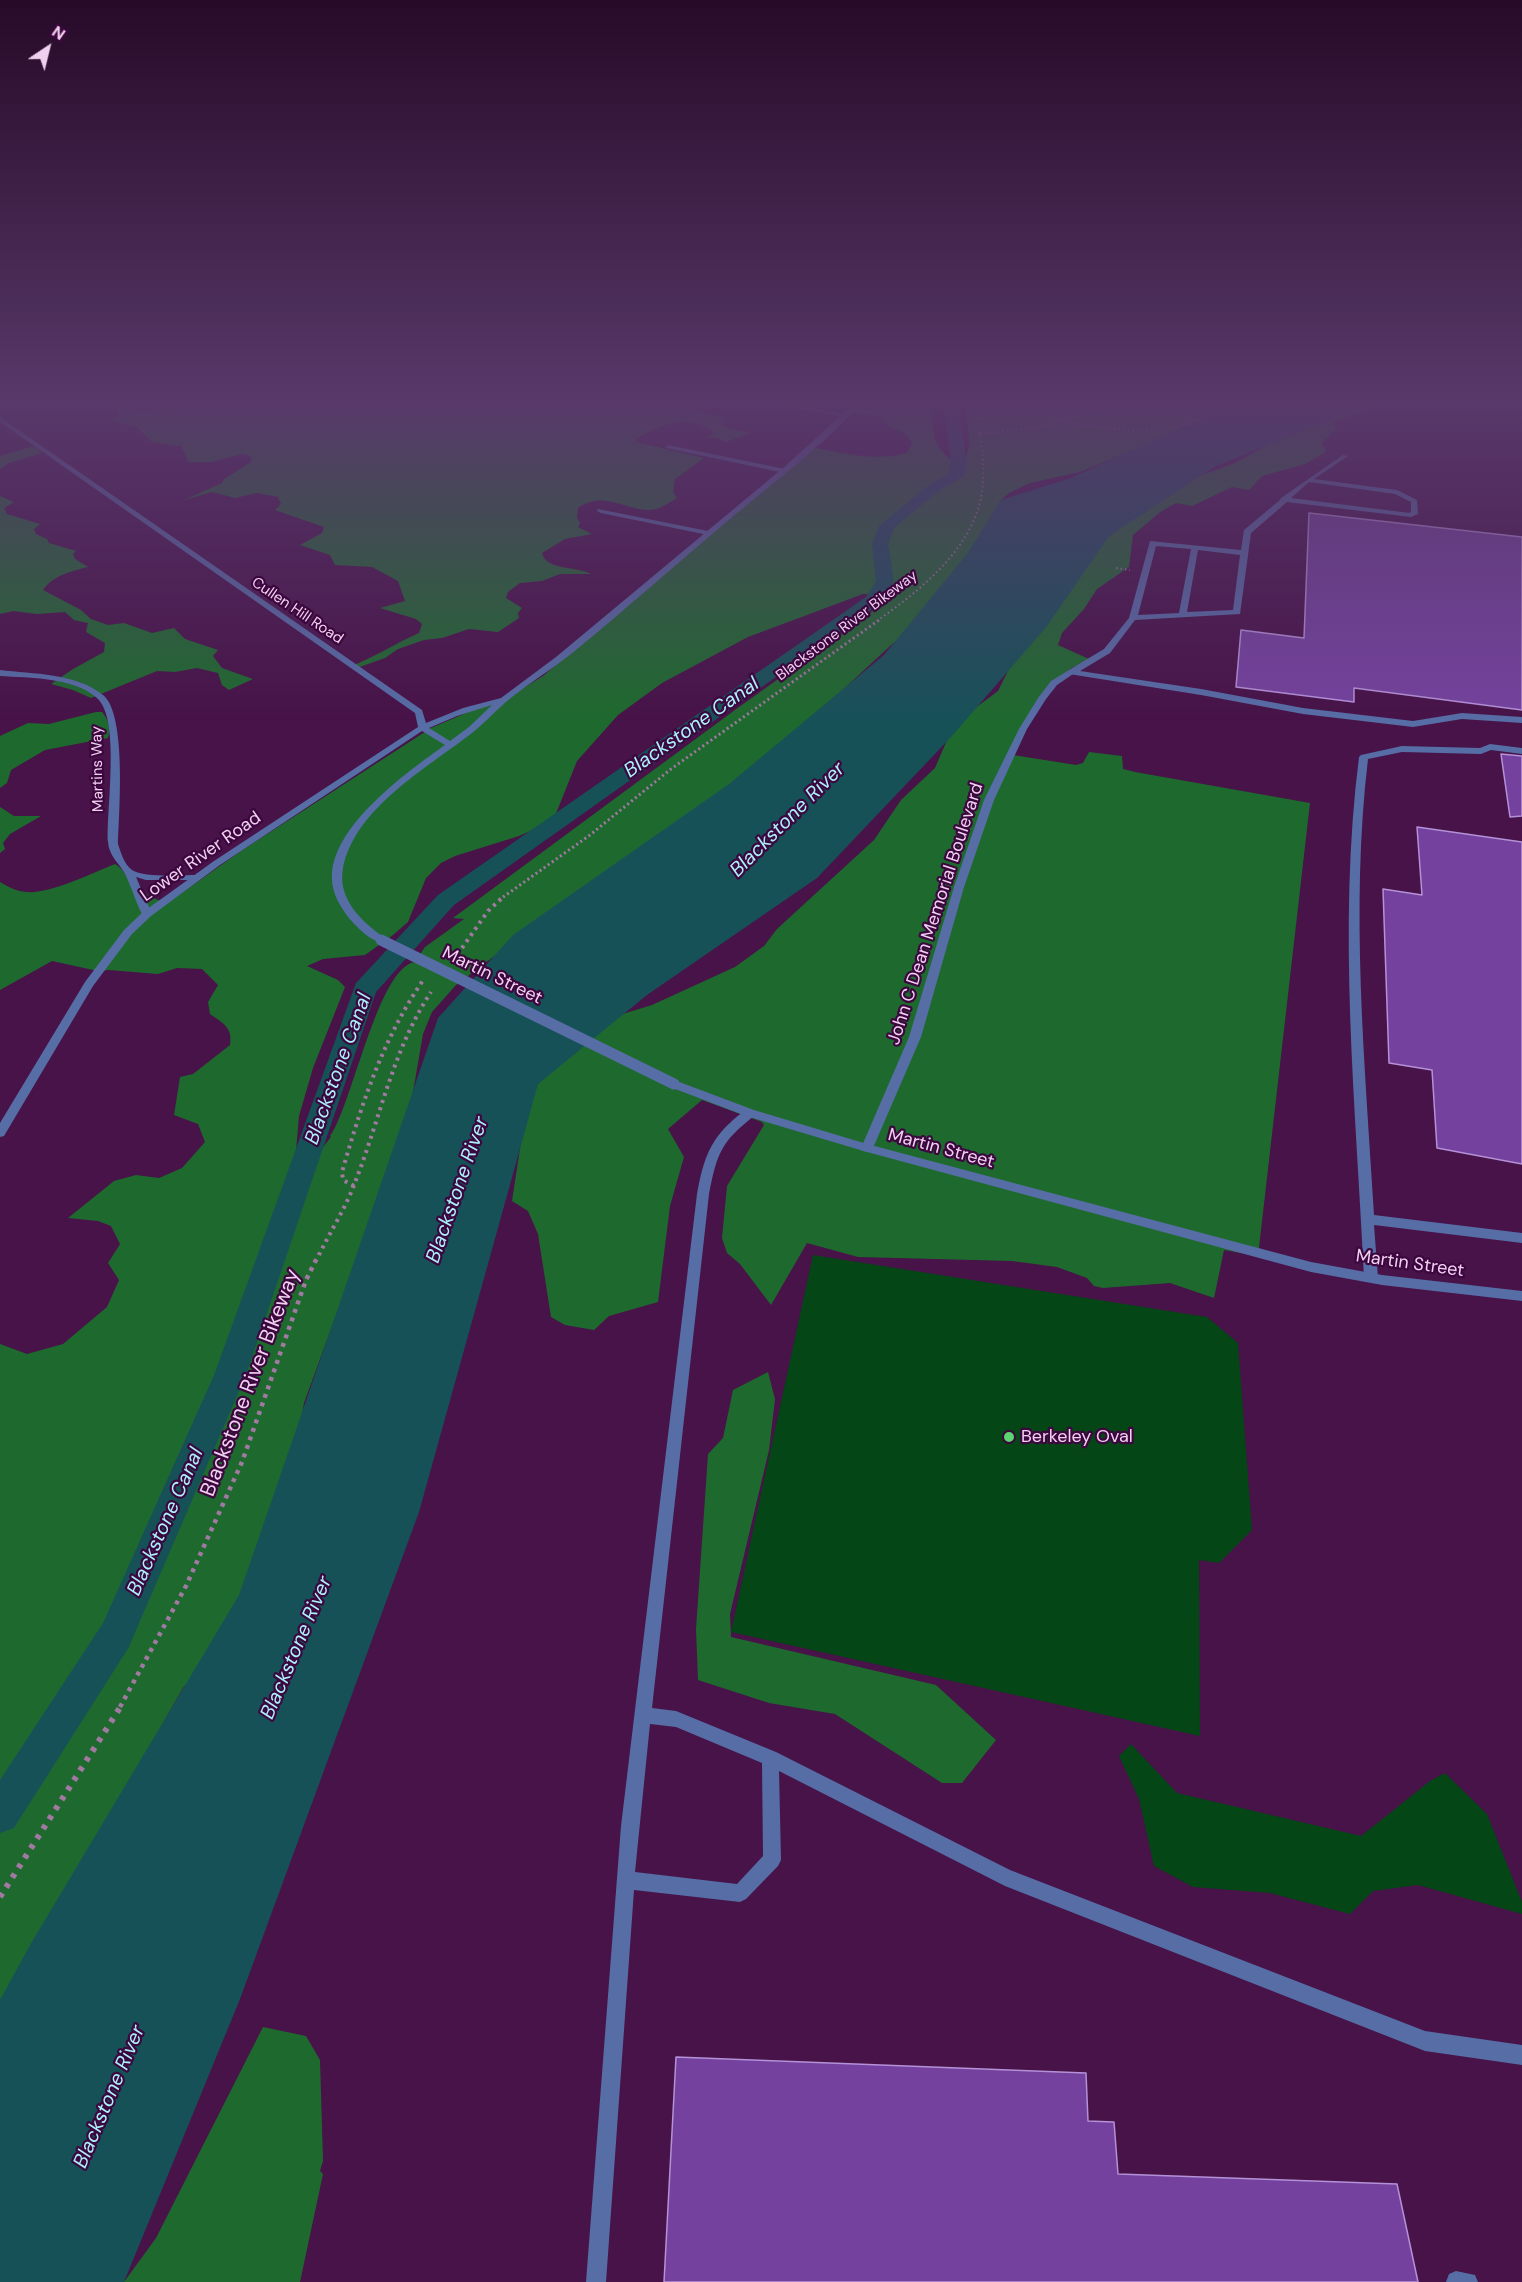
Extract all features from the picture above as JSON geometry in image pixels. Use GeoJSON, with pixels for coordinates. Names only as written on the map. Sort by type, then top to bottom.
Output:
{"type":"FeatureCollection","features":[{"type":"Feature","properties":{"kind":"street","name":"Cullen Hill Road"},"geometry":{"type":"LineString","coordinates":[[128,508],[419,712],[422,727]]}},
{"type":"Feature","properties":{"kind":"street","name":"Lower River Road"},"geometry":{"type":"LineString","coordinates":[[381,940],[362,927],[349,913],[339,890],[338,867],[353,834],[388,794],[450,744],[470,731],[503,700],[568,652],[738,508]]}},
{"type":"Feature","properties":{"kind":"street"},"geometry":{"type":"LineString","coordinates":[[1244,553],[1153,543],[1133,618],[1237,612],[1247,532],[1273,508]]}},
{"type":"Feature","properties":{"kind":"street"},"geometry":{"type":"LineString","coordinates":[[1359,508],[1411,515],[1415,512],[1415,508]]}},
{"type":"Feature","properties":{"kind":"street"},"geometry":{"type":"LineString","coordinates":[[602,512],[708,533]]}},
{"type":"Feature","properties":{"kind":"street"},"geometry":{"type":"LineString","coordinates":[[1183,615],[1195,548]]}},
{"type":"Feature","properties":{"kind":"street","name":"John C Dean Memorial Boulevard"},"geometry":{"type":"LineString","coordinates":[[867,1148],[915,1037],[959,887],[989,800],[1023,729],[1054,683],[1107,651],[1133,618]]}},
{"type":"Feature","properties":{"kind":"street"},"geometry":{"type":"LineString","coordinates":[[1072,672],[1303,711],[1413,724],[1462,716],[1522,720]]}},
{"type":"Feature","properties":{"kind":"street","name":"Martins Way"},"geometry":{"type":"LineString","coordinates":[[0,673],[65,682],[100,697],[108,704],[113,728],[113,844],[147,914]]}},
{"type":"Feature","properties":{"kind":"street","name":"Lower River Road"},"geometry":{"type":"LineString","coordinates":[[0,1133],[88,984],[128,932],[147,914],[196,878],[422,727],[484,704],[503,700]]}},
{"type":"Feature","properties":{"kind":"street"},"geometry":{"type":"LineString","coordinates":[[422,727],[450,744]]}},
{"type":"Feature","properties":{"kind":"street"},"geometry":{"type":"LineString","coordinates":[[1371,1278],[1353,954],[1357,812],[1365,758],[1402,749],[1459,751],[1481,750],[1490,747],[1522,751]]}},
{"type":"Feature","properties":{"kind":"street"},"geometry":{"type":"LineString","coordinates":[[129,873],[196,878]]}},
{"type":"Feature","properties":{"kind":"street","name":"Martin Street"},"geometry":{"type":"LineString","coordinates":[[381,940],[674,1084],[750,1113],[867,1148],[1311,1267],[1371,1278],[1522,1296]]}},
{"type":"Feature","properties":{"kind":"street"},"geometry":{"type":"LineString","coordinates":[[596,2282],[625,1880],[703,1194],[710,1155],[726,1131],[750,1113]]}},
{"type":"Feature","properties":{"kind":"street"},"geometry":{"type":"LineString","coordinates":[[1368,1219],[1522,1238]]}},
{"type":"Feature","properties":{"kind":"street"},"geometry":{"type":"LineString","coordinates":[[642,1715],[676,1719],[770,1758],[1016,1881],[1425,2041],[1522,2055]]}},
{"type":"Feature","properties":{"kind":"street"},"geometry":{"type":"LineString","coordinates":[[625,1880],[740,1893],[772,1860],[770,1758]]}},
{"type":"Feature","properties":{"kind":"street"},"geometry":{"type":"LineString","coordinates":[[1456,2282],[1468,2282]]}},
{"type":"Feature","properties":{"kind":"path","name":"Blackstone River Bikeway"},"geometry":{"type":"LineString","coordinates":[[462,948],[488,911],[507,893],[590,835],[671,769],[902,603],[942,567],[964,536],[979,508]]}},
{"type":"Feature","properties":{"kind":"path"},"geometry":{"type":"LineString","coordinates":[[1116,568],[1135,571]]}},
{"type":"Feature","properties":{"kind":"path"},"geometry":{"type":"LineString","coordinates":[[354,1186],[343,1179],[342,1172],[376,1063],[408,1000],[434,968]]}},
{"type":"Feature","properties":{"kind":"path","name":"Blackstone River Bikeway"},"geometry":{"type":"LineString","coordinates":[[0,1897],[114,1718],[186,1586],[242,1462],[306,1280],[354,1186],[391,1074],[414,1018],[431,992]]}},
{"type":"Feature","properties":{"kind":"green space"},"geometry":{"type":"Polygon","coordinates":[[[0,508],[4,508],[7,514],[40,524],[34,529],[36,534],[47,539],[49,543],[76,551],[73,554],[75,559],[88,567],[57,578],[43,590],[81,610],[91,619],[108,625],[124,623],[152,633],[174,628],[185,639],[218,650],[213,656],[222,668],[253,679],[229,690],[222,685],[218,673],[197,668],[175,672],[157,671],[91,698],[51,684],[104,652],[105,643],[86,632],[88,623],[74,620],[65,612],[37,614],[13,611],[0,614],[0,508]]]}},
{"type":"Feature","properties":{"kind":"green space"},"geometry":{"type":"Polygon","coordinates":[[[578,508],[577,518],[580,523],[578,527],[592,534],[565,539],[542,553],[550,563],[591,574],[560,574],[542,581],[520,583],[508,592],[506,598],[522,608],[518,613],[519,618],[498,632],[469,629],[442,638],[424,640],[354,669],[351,666],[419,633],[422,624],[416,619],[380,608],[405,601],[398,581],[372,567],[335,565],[330,555],[300,545],[322,533],[324,527],[275,510],[578,508]]]}},
{"type":"Feature","properties":{"kind":"green space"},"geometry":{"type":"Polygon","coordinates":[[[739,508],[998,508],[994,525],[928,615],[890,646],[723,801],[505,948],[456,985],[432,1012],[423,1034],[409,1115],[304,1403],[285,1513],[235,1628],[183,1688],[102,1830],[0,2053],[0,1344],[27,1354],[63,1344],[107,1307],[119,1280],[108,1263],[120,1244],[111,1226],[98,1221],[68,1218],[114,1181],[136,1175],[159,1178],[182,1168],[205,1142],[198,1124],[174,1115],[180,1077],[193,1074],[230,1045],[231,1039],[226,1026],[210,1014],[208,1002],[218,985],[202,969],[177,968],[158,974],[98,971],[52,961],[0,990],[0,882],[19,891],[36,892],[71,882],[115,864],[131,882],[144,892],[159,900],[169,902],[241,851],[431,728],[520,690],[543,676],[739,508]],[[863,594],[748,637],[662,683],[618,715],[577,761],[553,821],[519,836],[455,856],[441,863],[426,878],[408,922],[393,935],[365,955],[323,959],[307,966],[338,980],[345,987],[313,1068],[299,1116],[296,1151],[301,1163],[316,1156],[331,1137],[389,987],[402,970],[415,962],[425,947],[464,919],[453,918],[739,707],[871,613],[879,599],[872,594],[863,594]]]}},
{"type":"Feature","properties":{"kind":"green space"},"geometry":{"type":"Polygon","coordinates":[[[1147,508],[1166,508],[1133,535],[1129,567],[1097,589],[1084,609],[1062,633],[1058,645],[1089,659],[1070,669],[1042,697],[1013,755],[1076,765],[1083,763],[1089,752],[1122,756],[1123,769],[1135,772],[1310,803],[1258,1256],[1224,1250],[1214,1298],[1170,1283],[1103,1288],[1094,1286],[1087,1278],[1057,1267],[1012,1261],[858,1257],[807,1243],[771,1305],[740,1264],[727,1253],[722,1238],[727,1186],[764,1125],[762,1122],[702,1100],[668,1129],[684,1157],[670,1206],[658,1302],[609,1316],[594,1330],[565,1325],[551,1317],[538,1234],[528,1211],[512,1201],[528,1096],[574,1041],[603,1020],[652,1005],[735,967],[764,946],[777,929],[874,840],[901,800],[935,768],[954,724],[998,691],[1018,651],[1069,565],[1147,508]]]}},
{"type":"Feature","properties":{"kind":"green space"},"geometry":{"type":"Polygon","coordinates":[[[102,712],[107,721],[108,738],[45,750],[11,770],[7,783],[0,788],[0,736],[28,723],[49,724],[102,712]]]}},
{"type":"Feature","properties":{"kind":"green space"},"geometry":{"type":"Polygon","coordinates":[[[0,807],[14,816],[41,816],[10,834],[3,843],[5,849],[0,853],[0,807]]]}},
{"type":"Feature","properties":{"kind":"green space","name":"Berkeley Oval"},"geometry":{"type":"Polygon","coordinates":[[[813,1255],[1207,1317],[1238,1343],[1252,1530],[1219,1563],[1199,1560],[1200,1736],[731,1632],[813,1255]]]}},
{"type":"Feature","properties":{"kind":"green space"},"geometry":{"type":"Polygon","coordinates":[[[768,1372],[775,1399],[769,1450],[730,1614],[731,1637],[936,1685],[996,1740],[962,1783],[942,1783],[835,1714],[769,1703],[698,1680],[696,1629],[708,1454],[723,1438],[733,1390],[768,1372]]]}},
{"type":"Feature","properties":{"kind":"green space"},"geometry":{"type":"Polygon","coordinates":[[[1131,1744],[1177,1793],[1361,1836],[1430,1781],[1445,1773],[1487,1814],[1522,1902],[1522,1914],[1418,1885],[1373,1891],[1350,1914],[1270,1893],[1193,1887],[1154,1866],[1139,1799],[1119,1756],[1131,1744]]]}},
{"type":"Feature","properties":{"kind":"green space"},"geometry":{"type":"Polygon","coordinates":[[[263,2027],[306,2036],[320,2060],[323,2161],[320,2171],[323,2174],[300,2282],[124,2282],[156,2238],[263,2027]]]}},
{"type":"Feature","properties":{"kind":"water","name":"Blackstone River"},"geometry":{"type":"Polygon","coordinates":[[[996,508],[1151,508],[1109,536],[1047,626],[952,736],[817,878],[647,995],[538,1084],[419,1512],[240,1999],[124,2282],[0,2282],[0,2000],[30,1945],[239,1595],[438,1018],[513,935],[729,784],[884,655],[967,554],[996,508]]]}},
{"type":"Feature","properties":{"kind":"building"},"geometry":{"type":"Polygon","coordinates":[[[1309,513],[1522,537],[1522,710],[1354,688],[1354,702],[1236,687],[1241,630],[1304,638],[1309,513]]]}},
{"type":"Feature","properties":{"kind":"building"},"geometry":{"type":"Polygon","coordinates":[[[1501,754],[1522,756],[1522,816],[1510,817],[1501,754]]]}},
{"type":"Feature","properties":{"kind":"building"},"geometry":{"type":"Polygon","coordinates":[[[1417,827],[1522,842],[1522,1164],[1437,1148],[1432,1070],[1389,1063],[1383,889],[1422,895],[1417,827]]]}},
{"type":"Feature","properties":{"kind":"building"},"geometry":{"type":"Polygon","coordinates":[[[676,2057],[1086,2073],[1088,2121],[1114,2122],[1118,2174],[1397,2184],[1418,2282],[664,2282],[676,2057]]]}},
{"type":"Feature","properties":{"kind":"waterway","name":"Blackstone Canal"},"geometry":{"type":"LineString","coordinates":[[0,1814],[116,1635],[230,1375],[365,989],[446,900],[873,600],[885,581],[880,544],[887,526],[908,508]]}},
{"type":"Feature","properties":{"kind":"place","name":"Berkeley Oval"},"geometry":{"type":"Point","coordinates":[1009,1437]}}]}
